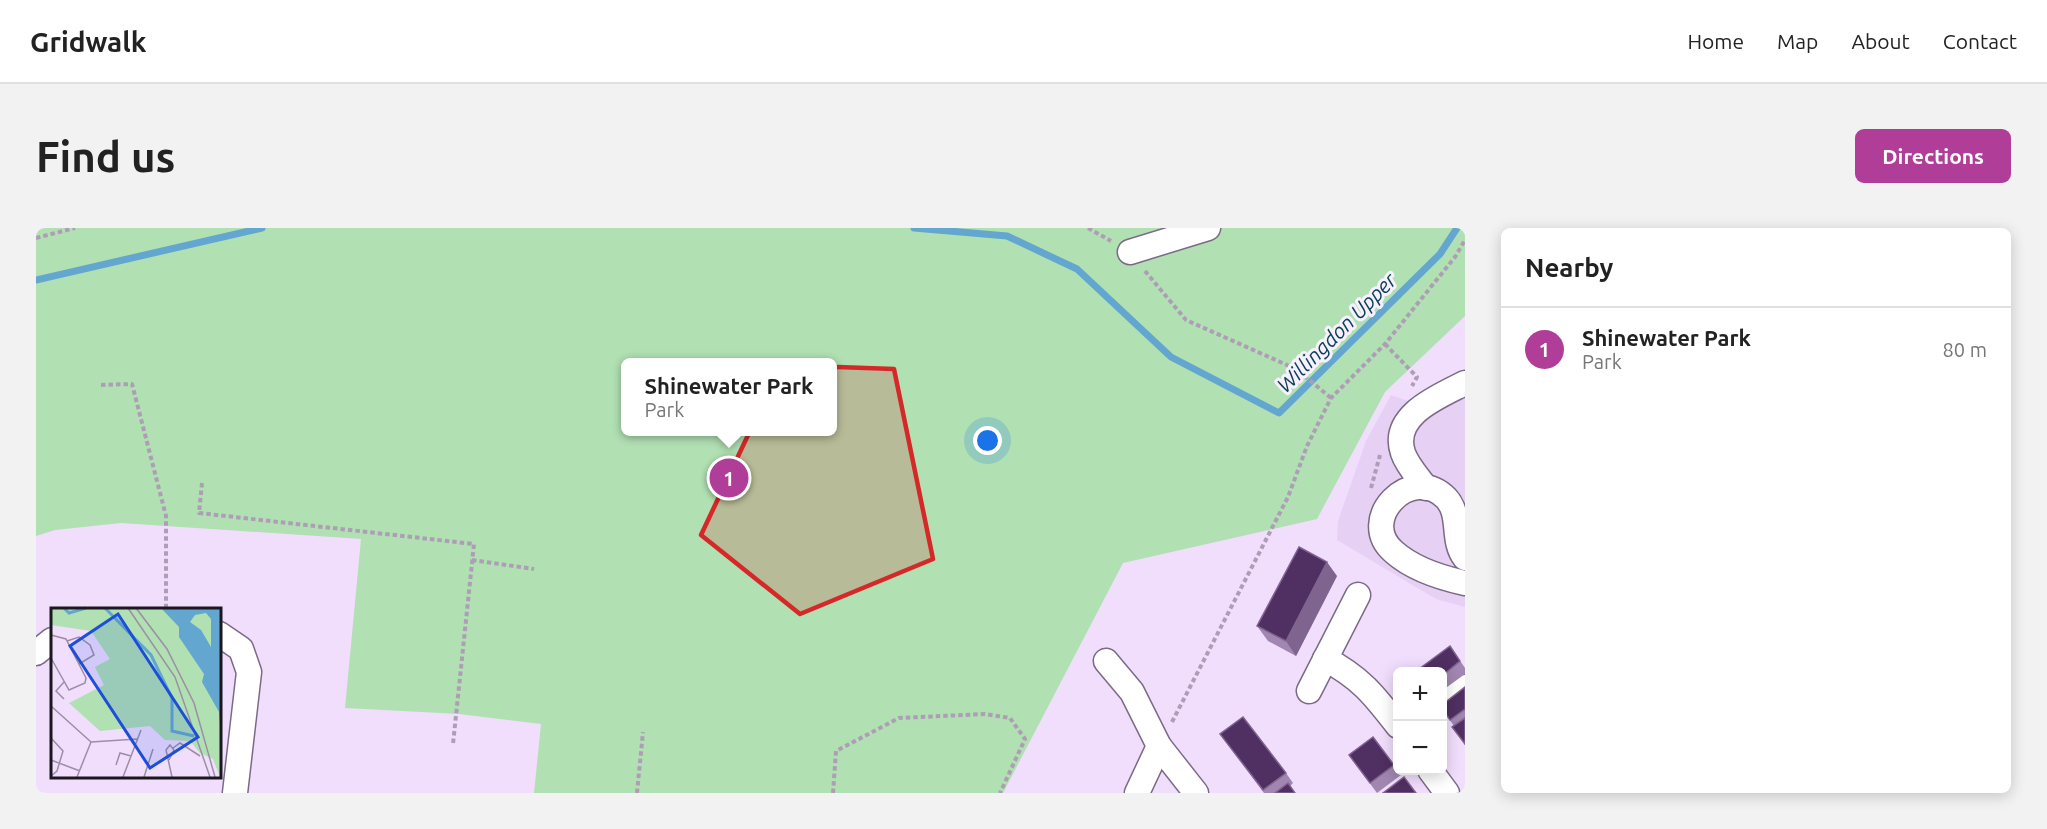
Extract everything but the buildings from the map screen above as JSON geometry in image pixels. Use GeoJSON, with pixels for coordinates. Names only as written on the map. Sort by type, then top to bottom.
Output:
{"type":"FeatureCollection","features":[{"type":"Feature","properties":{"kind":"street"},"geometry":{"type":"LineString","coordinates":[[1130,252],[1208,228]]}},
{"type":"Feature","properties":{"kind":"street"},"geometry":{"type":"LineString","coordinates":[[1426,488],[1403,454],[1403,432],[1420,406],[1465,383]]}},
{"type":"Feature","properties":{"kind":"street"},"geometry":{"type":"LineString","coordinates":[[1465,558],[1459,549],[1455,517],[1456,497],[1426,488],[1408,488],[1390,500],[1382,520],[1384,538],[1394,552],[1403,559],[1465,584]]}},
{"type":"Feature","properties":{"kind":"street"},"geometry":{"type":"LineString","coordinates":[[1309,691],[1358,595]]}},
{"type":"Feature","properties":{"kind":"street"},"geometry":{"type":"LineString","coordinates":[[220,635],[241,649],[249,672],[235,793]]}},
{"type":"Feature","properties":{"kind":"street"},"geometry":{"type":"LineString","coordinates":[[36,653],[51,641]]}},
{"type":"Feature","properties":{"kind":"street"},"geometry":{"type":"LineString","coordinates":[[1325,659],[1350,672],[1371,690],[1394,721]]}},
{"type":"Feature","properties":{"kind":"street"},"geometry":{"type":"LineString","coordinates":[[1106,661],[1132,692],[1160,746],[1196,793]]}},
{"type":"Feature","properties":{"kind":"street"},"geometry":{"type":"LineString","coordinates":[[1447,701],[1465,687]]}},
{"type":"Feature","properties":{"kind":"street"},"geometry":{"type":"LineString","coordinates":[[1137,793],[1160,746]]}},
{"type":"Feature","properties":{"kind":"street"},"geometry":{"type":"LineString","coordinates":[[1433,775],[1447,793]]}},
{"type":"Feature","properties":{"kind":"path"},"geometry":{"type":"LineString","coordinates":[[36,238],[75,228]]}},
{"type":"Feature","properties":{"kind":"path"},"geometry":{"type":"LineString","coordinates":[[1088,228],[1130,252],[1186,320],[1296,369],[1331,398]]}},
{"type":"Feature","properties":{"kind":"path"},"geometry":{"type":"LineString","coordinates":[[1160,746],[1288,497],[1306,446],[1331,398],[1385,344],[1455,257],[1465,240]]}},
{"type":"Feature","properties":{"kind":"path"},"geometry":{"type":"LineString","coordinates":[[1385,344],[1417,377]]}},
{"type":"Feature","properties":{"kind":"path"},"geometry":{"type":"LineString","coordinates":[[101,385],[132,384],[166,516],[166,608]]}},
{"type":"Feature","properties":{"kind":"path"},"geometry":{"type":"LineString","coordinates":[[202,483],[199,513],[474,544],[453,744]]}},
{"type":"Feature","properties":{"kind":"path"},"geometry":{"type":"LineString","coordinates":[[472,560],[534,569]]}},
{"type":"Feature","properties":{"kind":"path"},"geometry":{"type":"LineString","coordinates":[[833,793],[836,751],[899,718],[985,714],[1010,718],[1025,739],[1000,793]]}},
{"type":"Feature","properties":{"kind":"path"},"geometry":{"type":"LineString","coordinates":[[637,793],[643,732]]}},
{"type":"Feature","properties":{"kind":"highlighted area"},"geometry":{"type":"Polygon","coordinates":[[[781,365],[894,369],[933,559],[800,614],[701,535],[781,365]]]}},
{"type":"Feature","properties":{"kind":"shaded area"},"geometry":{"type":"Polygon","coordinates":[[[1391,395],[1433,410],[1465,395],[1465,607],[1436,599],[1337,540],[1338,521],[1366,441],[1391,395]]]}},
{"type":"Feature","properties":{"kind":"green space"},"geometry":{"type":"Polygon","coordinates":[[[36,228],[1465,228],[1465,316],[1385,392],[1317,519],[1123,563],[1003,793],[534,793],[541,724],[459,714],[345,708],[361,539],[121,523],[55,530],[36,536],[36,228]]]}},
{"type":"Feature","properties":{"kind":"waterway","name":"Willingdon Upper"},"geometry":{"type":"LineString","coordinates":[[36,280],[262,228]]}},
{"type":"Feature","properties":{"kind":"waterway","name":"Willingdon Upper"},"geometry":{"type":"LineString","coordinates":[[914,228],[1007,236],[1077,269],[1171,357],[1279,413],[1440,254],[1457,228]]}},
{"type":"Feature","properties":{"kind":"place","name":"Shinewater Park"},"geometry":{"type":"Point","coordinates":[729,478]}}]}
